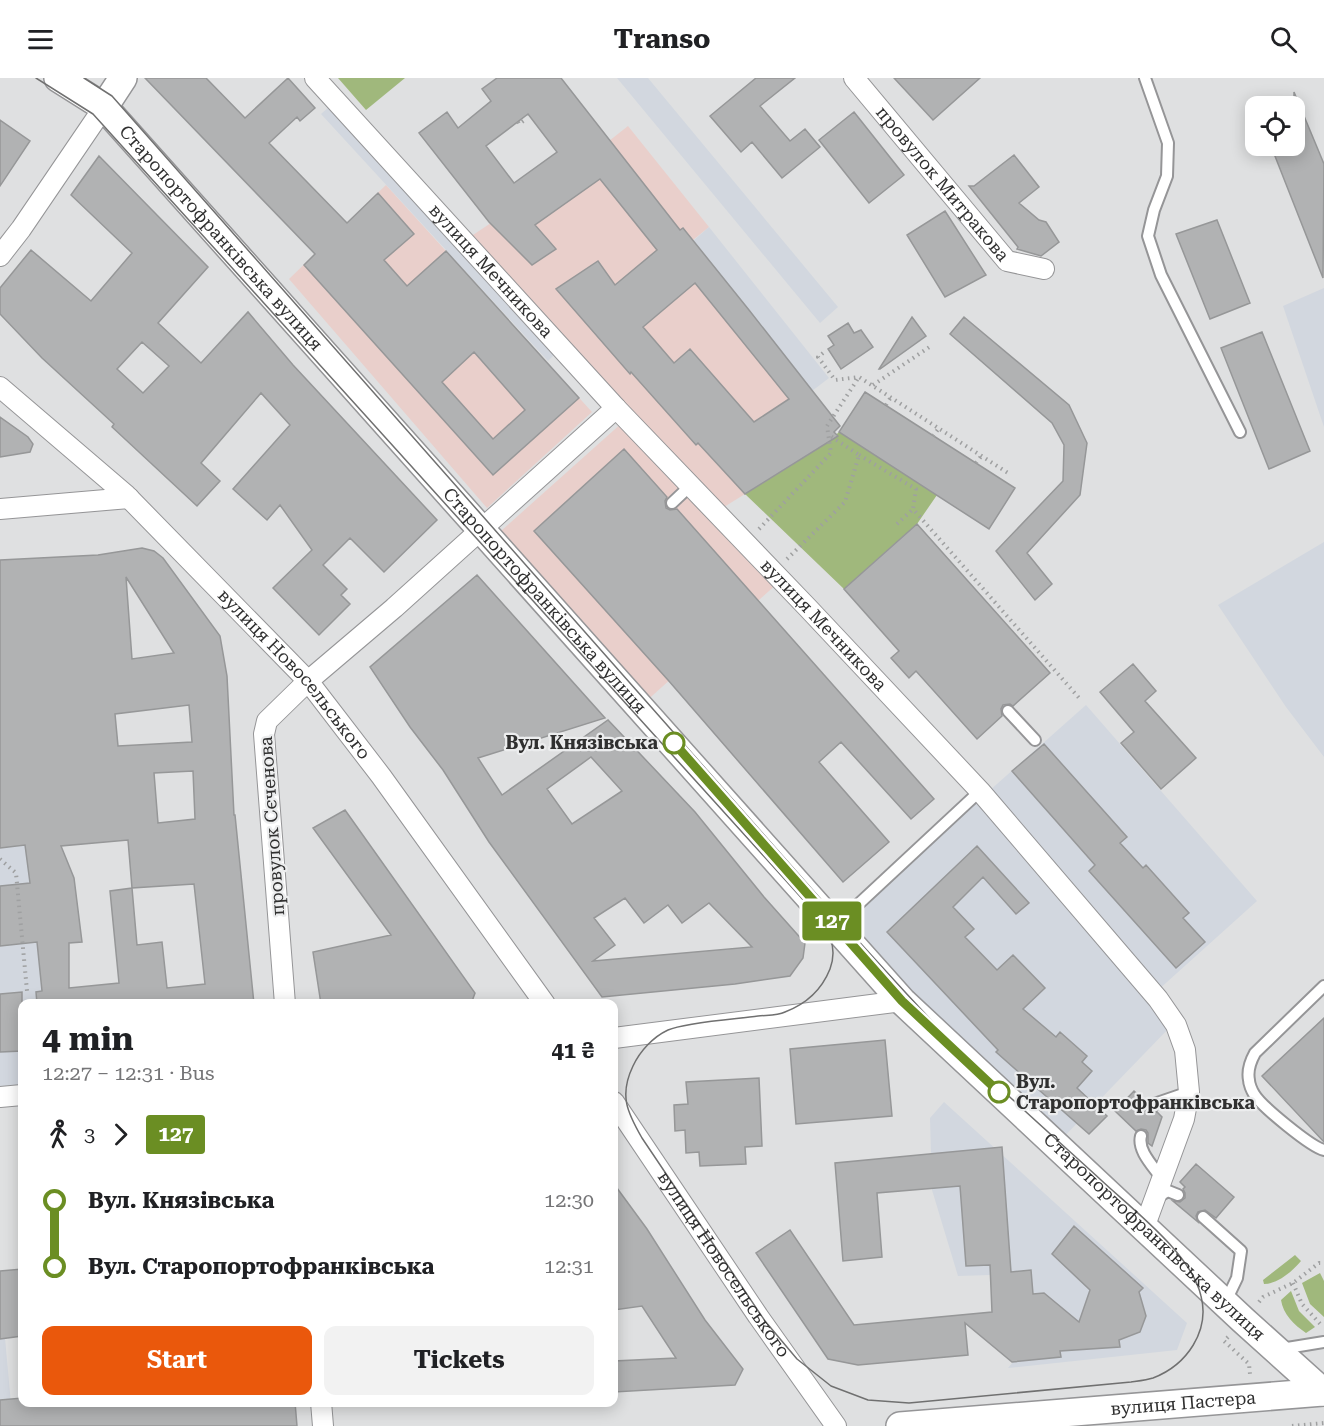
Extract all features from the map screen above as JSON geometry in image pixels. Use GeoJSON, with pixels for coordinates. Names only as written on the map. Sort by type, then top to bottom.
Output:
{"type":"FeatureCollection","features":[{"type":"Feature","properties":{"kind":"main road","name":"Старопортофранківська вулиця"},"geometry":{"type":"LineString","coordinates":[[58,78],[104,107],[902,1001],[1275,1350],[1324,1392]]}},
{"type":"Feature","properties":{"kind":"main road"},"geometry":{"type":"LineString","coordinates":[[104,107],[123,78]]}},
{"type":"Feature","properties":{"kind":"main road","name":"вулиця Пастера"},"geometry":{"type":"LineString","coordinates":[[900,1426],[1324,1392]]}},
{"type":"Feature","properties":{"kind":"street","name":"вулиця Мечникова"},"geometry":{"type":"LineString","coordinates":[[315,78],[616,408],[980,791],[1158,999],[1176,1025],[1185,1050],[1189,1092],[1184,1119],[1144,1228]]}},
{"type":"Feature","properties":{"kind":"street","name":"провулок Митракова"},"geometry":{"type":"LineString","coordinates":[[854,78],[1007,261],[1044,269]]}},
{"type":"Feature","properties":{"kind":"street"},"geometry":{"type":"LineString","coordinates":[[0,256],[104,107]]}},
{"type":"Feature","properties":{"kind":"street","name":"вулиця Новосельського"},"geometry":{"type":"LineString","coordinates":[[0,387],[129,498],[308,681],[381,776],[541,999]]}},
{"type":"Feature","properties":{"kind":"street","name":"провулок Сєченова"},"geometry":{"type":"LineString","coordinates":[[285,999],[264,734],[267,721],[308,681],[394,608],[616,408]]}},
{"type":"Feature","properties":{"kind":"street"},"geometry":{"type":"LineString","coordinates":[[0,509],[129,498]]}},
{"type":"Feature","properties":{"kind":"street"},"geometry":{"type":"LineString","coordinates":[[618,1037],[902,1001]]}},
{"type":"Feature","properties":{"kind":"street"},"geometry":{"type":"LineString","coordinates":[[0,1097],[18,1095]]}},
{"type":"Feature","properties":{"kind":"street","name":"вулиця Новосельського"},"geometry":{"type":"LineString","coordinates":[[618,1108],[758,1316],[836,1426]]}},
{"type":"Feature","properties":{"kind":"street"},"geometry":{"type":"LineString","coordinates":[[321,1407],[323,1426]]}},
{"type":"Feature","properties":{"kind":"lane"},"geometry":{"type":"LineString","coordinates":[[1145,78],[1168,143],[1167,176],[1154,210],[1149,236],[1161,275],[1240,432]]}},
{"type":"Feature","properties":{"kind":"lane"},"geometry":{"type":"LineString","coordinates":[[672,503],[690,486]]}},
{"type":"Feature","properties":{"kind":"lane"},"geometry":{"type":"LineString","coordinates":[[1008,711],[1035,740]]}},
{"type":"Feature","properties":{"kind":"lane"},"geometry":{"type":"LineString","coordinates":[[836,925],[980,791]]}},
{"type":"Feature","properties":{"kind":"lane"},"geometry":{"type":"LineString","coordinates":[[1324,986],[1255,1053],[1248,1066],[1248,1080],[1254,1094],[1302,1139],[1317,1149],[1324,1150]]}},
{"type":"Feature","properties":{"kind":"lane"},"geometry":{"type":"LineString","coordinates":[[1152,1107],[1154,1104],[1189,1092]]}},
{"type":"Feature","properties":{"kind":"lane"},"geometry":{"type":"LineString","coordinates":[[1141,1136],[1139,1142],[1143,1153],[1162,1179]]}},
{"type":"Feature","properties":{"kind":"lane"},"geometry":{"type":"LineString","coordinates":[[1155,1199],[1168,1191],[1178,1195]]}},
{"type":"Feature","properties":{"kind":"lane"},"geometry":{"type":"LineString","coordinates":[[1203,1217],[1240,1251],[1237,1278],[1225,1303]]}},
{"type":"Feature","properties":{"kind":"lane"},"geometry":{"type":"LineString","coordinates":[[1275,1350],[1324,1342]]}},
{"type":"Feature","properties":{"kind":"path"},"geometry":{"type":"LineString","coordinates":[[518,122],[519,124],[526,119]]}},
{"type":"Feature","properties":{"kind":"path"},"geometry":{"type":"LineString","coordinates":[[873,385],[931,346]]}},
{"type":"Feature","properties":{"kind":"path"},"geometry":{"type":"LineString","coordinates":[[823,353],[818,357],[835,380],[859,377],[1008,473]]}},
{"type":"Feature","properties":{"kind":"path"},"geometry":{"type":"LineString","coordinates":[[745,544],[831,453],[827,426],[859,377]]}},
{"type":"Feature","properties":{"kind":"path"},"geometry":{"type":"LineString","coordinates":[[886,405],[891,397]]}},
{"type":"Feature","properties":{"kind":"path"},"geometry":{"type":"LineString","coordinates":[[933,436],[939,428]]}},
{"type":"Feature","properties":{"kind":"path"},"geometry":{"type":"LineString","coordinates":[[828,435],[916,489],[913,509],[897,524]]}},
{"type":"Feature","properties":{"kind":"path"},"geometry":{"type":"LineString","coordinates":[[774,572],[845,502],[859,455]]}},
{"type":"Feature","properties":{"kind":"path"},"geometry":{"type":"LineString","coordinates":[[976,463],[982,455]]}},
{"type":"Feature","properties":{"kind":"path"},"geometry":{"type":"LineString","coordinates":[[913,509],[1080,699]]}},
{"type":"Feature","properties":{"kind":"path"},"geometry":{"type":"LineString","coordinates":[[0,859],[16,873],[27,991]]}},
{"type":"Feature","properties":{"kind":"path"},"geometry":{"type":"LineString","coordinates":[[1263,1298],[1293,1282],[1319,1263],[1324,1263]]}},
{"type":"Feature","properties":{"kind":"path"},"geometry":{"type":"LineString","coordinates":[[1293,1282],[1302,1304],[1324,1328]]}},
{"type":"Feature","properties":{"kind":"path"},"geometry":{"type":"LineString","coordinates":[[1292,1426],[1324,1423]]}},
{"type":"Feature","properties":{"kind":"shaded area"},"geometry":{"type":"Polygon","coordinates":[[[617,78],[648,78],[838,307],[820,323],[617,78]]]}},
{"type":"Feature","properties":{"kind":"shaded area"},"geometry":{"type":"Polygon","coordinates":[[[330,106],[556,353],[548,361],[321,114],[330,106]]]}},
{"type":"Feature","properties":{"kind":"shaded area"},"geometry":{"type":"Polygon","coordinates":[[[628,126],[709,227],[693,240],[696,245],[827,410],[827,443],[724,507],[467,239],[585,160],[628,126]]]}},
{"type":"Feature","properties":{"kind":"shaded area"},"geometry":{"type":"Polygon","coordinates":[[[386,185],[592,412],[487,508],[289,279],[386,185]]]}},
{"type":"Feature","properties":{"kind":"shaded area"},"geometry":{"type":"Polygon","coordinates":[[[709,227],[829,378],[812,391],[693,241],[709,227]]]}},
{"type":"Feature","properties":{"kind":"shaded area"},"geometry":{"type":"Polygon","coordinates":[[[1324,288],[1324,427],[1283,306],[1324,288]]]}},
{"type":"Feature","properties":{"kind":"shaded area"},"geometry":{"type":"Polygon","coordinates":[[[623,422],[778,583],[643,704],[492,539],[623,422]]]}},
{"type":"Feature","properties":{"kind":"shaded area"},"geometry":{"type":"Polygon","coordinates":[[[1324,542],[1324,757],[1286,707],[1218,605],[1324,542]]]}},
{"type":"Feature","properties":{"kind":"shaded area"},"geometry":{"type":"Polygon","coordinates":[[[1086,705],[1257,901],[1157,991],[988,792],[1086,705]]]}},
{"type":"Feature","properties":{"kind":"shaded area"},"geometry":{"type":"Polygon","coordinates":[[[979,793],[1172,1025],[1055,1146],[836,925],[979,793]]]}},
{"type":"Feature","properties":{"kind":"shaded area"},"geometry":{"type":"Polygon","coordinates":[[[20,798],[44,999],[18,999],[18,1093],[0,1095],[0,801],[20,798]]]}},
{"type":"Feature","properties":{"kind":"shaded area"},"geometry":{"type":"Polygon","coordinates":[[[944,1102],[1187,1323],[1177,1350],[1008,1368],[1013,1362],[990,1275],[958,1276],[932,1190],[930,1118],[944,1102]]]}},
{"type":"Feature","properties":{"kind":"shaded area"},"geometry":{"type":"Polygon","coordinates":[[[0,1305],[5,1338],[13,1426],[0,1426],[0,1305]]]}},
{"type":"Feature","properties":{"kind":"green space"},"geometry":{"type":"Polygon","coordinates":[[[338,78],[405,78],[366,110],[338,78]]]}},
{"type":"Feature","properties":{"kind":"green space"},"geometry":{"type":"Polygon","coordinates":[[[839,432],[937,495],[917,524],[844,589],[745,494],[827,443],[839,432]]]}},
{"type":"Feature","properties":{"kind":"green space"},"geometry":{"type":"Polygon","coordinates":[[[1295,1255],[1301,1261],[1293,1269],[1279,1280],[1264,1284],[1263,1280],[1295,1255]]]}},
{"type":"Feature","properties":{"kind":"green space"},"geometry":{"type":"Polygon","coordinates":[[[1320,1273],[1324,1281],[1324,1317],[1310,1304],[1302,1283],[1320,1273]]]}},
{"type":"Feature","properties":{"kind":"green space"},"geometry":{"type":"Polygon","coordinates":[[[1291,1291],[1299,1311],[1315,1327],[1306,1333],[1290,1319],[1282,1305],[1281,1300],[1291,1291]]]}},
{"type":"Feature","properties":{"kind":"building"},"geometry":{"type":"Polygon","coordinates":[[[145,78],[206,78],[245,118],[288,78],[315,108],[300,121],[297,117],[269,143],[347,223],[378,193],[414,234],[384,260],[407,286],[446,251],[579,398],[493,475],[304,265],[315,254],[145,78]],[[474,352],[442,382],[493,439],[525,410],[474,352]]]}},
{"type":"Feature","properties":{"kind":"building"},"geometry":{"type":"Polygon","coordinates":[[[497,78],[561,78],[680,230],[683,228],[840,426],[834,432],[838,436],[745,494],[698,443],[696,445],[631,372],[630,374],[556,289],[598,261],[615,285],[657,250],[600,179],[535,225],[556,249],[532,265],[489,222],[419,133],[447,112],[458,128],[491,101],[482,89],[497,78]],[[528,114],[486,146],[514,183],[557,152],[528,114]],[[695,283],[643,327],[674,363],[690,349],[754,422],[789,399],[695,283]]]}},
{"type":"Feature","properties":{"kind":"building"},"geometry":{"type":"Polygon","coordinates":[[[756,78],[795,78],[760,106],[790,141],[805,129],[820,147],[782,178],[752,142],[741,152],[710,116],[756,78]]]}},
{"type":"Feature","properties":{"kind":"building"},"geometry":{"type":"Polygon","coordinates":[[[894,78],[980,78],[933,120],[894,78]]]}},
{"type":"Feature","properties":{"kind":"building"},"geometry":{"type":"Polygon","coordinates":[[[854,112],[904,175],[869,203],[819,140],[854,112]]]}},
{"type":"Feature","properties":{"kind":"building"},"geometry":{"type":"Polygon","coordinates":[[[1305,118],[1324,164],[1323,278],[1275,156],[1305,156],[1305,118]]]}},
{"type":"Feature","properties":{"kind":"building"},"geometry":{"type":"Polygon","coordinates":[[[0,120],[30,141],[0,186],[0,120]]]}},
{"type":"Feature","properties":{"kind":"building"},"geometry":{"type":"Polygon","coordinates":[[[1014,155],[1039,187],[1019,203],[1039,220],[1046,222],[1059,242],[1041,256],[1017,249],[1018,247],[969,186],[974,186],[1014,155]]]}},
{"type":"Feature","properties":{"kind":"building"},"geometry":{"type":"Polygon","coordinates":[[[99,156],[208,267],[158,323],[201,363],[248,312],[293,365],[437,520],[384,572],[350,538],[323,565],[347,589],[341,595],[350,604],[319,635],[273,588],[312,550],[280,505],[267,520],[233,489],[290,425],[261,393],[201,463],[220,481],[197,506],[112,427],[114,424],[42,358],[0,314],[0,288],[31,250],[91,301],[132,253],[71,195],[99,156]],[[142,342],[117,369],[143,393],[169,366],[142,342]]]}},
{"type":"Feature","properties":{"kind":"building"},"geometry":{"type":"Polygon","coordinates":[[[945,211],[986,275],[945,297],[907,235],[945,211]]]}},
{"type":"Feature","properties":{"kind":"building"},"geometry":{"type":"Polygon","coordinates":[[[1217,220],[1250,303],[1210,319],[1176,234],[1217,220]]]}},
{"type":"Feature","properties":{"kind":"building"},"geometry":{"type":"Polygon","coordinates":[[[912,317],[926,336],[879,369],[912,317]]]}},
{"type":"Feature","properties":{"kind":"building"},"geometry":{"type":"Polygon","coordinates":[[[964,317],[1069,405],[1087,443],[1080,495],[1027,553],[1052,584],[1035,600],[996,551],[1063,481],[1064,445],[1052,423],[950,334],[964,317]]]}},
{"type":"Feature","properties":{"kind":"building"},"geometry":{"type":"Polygon","coordinates":[[[848,323],[854,333],[861,330],[873,347],[841,369],[828,349],[834,345],[828,336],[848,323]]]}},
{"type":"Feature","properties":{"kind":"building"},"geometry":{"type":"Polygon","coordinates":[[[1262,332],[1310,451],[1269,469],[1221,348],[1262,332]]]}},
{"type":"Feature","properties":{"kind":"building"},"geometry":{"type":"Polygon","coordinates":[[[865,392],[1015,488],[989,529],[839,432],[865,392]]]}},
{"type":"Feature","properties":{"kind":"building"},"geometry":{"type":"Polygon","coordinates":[[[0,417],[28,437],[33,444],[30,452],[0,457],[0,417]]]}},
{"type":"Feature","properties":{"kind":"building"},"geometry":{"type":"Polygon","coordinates":[[[624,449],[667,497],[666,508],[677,509],[934,799],[911,819],[841,742],[819,762],[889,842],[843,882],[668,680],[534,531],[624,449]]]}},
{"type":"Feature","properties":{"kind":"building"},"geometry":{"type":"Polygon","coordinates":[[[917,524],[1050,673],[1013,706],[1003,705],[1002,716],[977,739],[916,671],[909,678],[891,658],[899,651],[844,589],[917,524]]]}},
{"type":"Feature","properties":{"kind":"building"},"geometry":{"type":"Polygon","coordinates":[[[142,548],[154,551],[163,558],[220,636],[227,676],[234,815],[253,999],[37,999],[36,992],[42,991],[37,942],[0,946],[0,886],[30,883],[25,845],[0,848],[0,560],[98,555],[142,548]],[[126,577],[132,659],[174,653],[126,577]],[[189,705],[115,714],[118,746],[192,742],[189,705]],[[193,771],[154,773],[158,823],[195,819],[193,771]],[[128,840],[61,846],[74,878],[82,942],[69,943],[69,988],[119,983],[110,891],[132,888],[128,840]],[[194,884],[132,888],[137,945],[162,942],[167,988],[205,984],[194,884]]]}},
{"type":"Feature","properties":{"kind":"building"},"geometry":{"type":"Polygon","coordinates":[[[477,575],[605,718],[478,758],[502,795],[608,720],[695,812],[764,897],[805,943],[803,958],[790,976],[735,984],[602,997],[489,842],[443,770],[410,727],[370,667],[477,575]],[[591,757],[547,789],[572,824],[622,791],[591,757]],[[625,898],[594,918],[615,945],[593,961],[752,947],[709,903],[682,923],[668,905],[644,923],[625,898]]]}},
{"type":"Feature","properties":{"kind":"building"},"geometry":{"type":"Polygon","coordinates":[[[1133,664],[1156,691],[1145,701],[1196,758],[1161,789],[1121,743],[1134,732],[1100,692],[1133,664]]]}},
{"type":"Feature","properties":{"kind":"building"},"geometry":{"type":"Polygon","coordinates":[[[1044,744],[1127,837],[1120,843],[1143,868],[1146,865],[1189,913],[1183,918],[1205,942],[1176,968],[1089,871],[1095,865],[1012,771],[1044,744]]]}},
{"type":"Feature","properties":{"kind":"building"},"geometry":{"type":"Polygon","coordinates":[[[345,810],[475,993],[473,999],[320,999],[313,952],[391,935],[313,828],[345,810]]]}},
{"type":"Feature","properties":{"kind":"building"},"geometry":{"type":"Polygon","coordinates":[[[977,846],[1029,903],[1016,914],[983,877],[953,907],[974,929],[965,937],[997,970],[1013,955],[1045,988],[1023,1009],[1056,1037],[1060,1032],[1087,1056],[1082,1062],[1092,1071],[1077,1088],[1107,1116],[1089,1134],[996,1052],[998,1050],[887,932],[977,846]]]}},
{"type":"Feature","properties":{"kind":"building"},"geometry":{"type":"Polygon","coordinates":[[[22,992],[22,999],[18,999],[18,1051],[0,1052],[0,994],[22,992]]]}},
{"type":"Feature","properties":{"kind":"building"},"geometry":{"type":"Polygon","coordinates":[[[1324,1018],[1324,1142],[1262,1076],[1324,1018]]]}},
{"type":"Feature","properties":{"kind":"building"},"geometry":{"type":"Polygon","coordinates":[[[885,1040],[892,1116],[796,1124],[790,1049],[885,1040]]]}},
{"type":"Feature","properties":{"kind":"building"},"geometry":{"type":"Polygon","coordinates":[[[759,1078],[762,1146],[745,1147],[746,1164],[700,1166],[699,1152],[686,1153],[685,1130],[675,1131],[674,1105],[688,1104],[686,1082],[759,1078]]]}},
{"type":"Feature","properties":{"kind":"building"},"geometry":{"type":"Polygon","coordinates":[[[1134,1091],[1146,1102],[1147,1113],[1157,1112],[1162,1117],[1152,1146],[1148,1143],[1146,1130],[1136,1131],[1115,1111],[1134,1091]]]}},
{"type":"Feature","properties":{"kind":"building"},"geometry":{"type":"Polygon","coordinates":[[[1002,1147],[1011,1272],[1031,1270],[1033,1294],[1044,1293],[1079,1322],[1090,1290],[1052,1254],[1074,1226],[1143,1288],[1139,1292],[1146,1316],[1140,1332],[1119,1340],[1120,1347],[1060,1351],[1061,1357],[1012,1362],[965,1323],[968,1355],[858,1365],[828,1359],[756,1253],[790,1230],[854,1325],[992,1312],[990,1265],[966,1266],[960,1186],[877,1193],[882,1257],[843,1261],[835,1163],[1002,1147]]]}},
{"type":"Feature","properties":{"kind":"building"},"geometry":{"type":"Polygon","coordinates":[[[1196,1164],[1234,1197],[1216,1218],[1205,1210],[1198,1212],[1196,1216],[1198,1222],[1173,1201],[1180,1202],[1185,1198],[1183,1189],[1185,1187],[1180,1182],[1196,1164]]]}},
{"type":"Feature","properties":{"kind":"building"},"geometry":{"type":"Polygon","coordinates":[[[618,1189],[647,1229],[705,1320],[743,1369],[735,1385],[618,1392],[618,1361],[676,1358],[642,1306],[618,1309],[618,1189]]]}},
{"type":"Feature","properties":{"kind":"building"},"geometry":{"type":"Polygon","coordinates":[[[18,1269],[18,1337],[0,1339],[0,1271],[18,1269]]]}},
{"type":"Feature","properties":{"kind":"building"},"geometry":{"type":"Polygon","coordinates":[[[18,1398],[18,1407],[295,1407],[297,1426],[0,1426],[0,1400],[18,1398]]]}},
{"type":"Feature","properties":{"kind":"tram line"},"geometry":{"type":"LineString","coordinates":[[36,78],[93,114],[825,926],[833,947],[830,969],[823,983],[806,1000],[793,1009],[779,1014],[699,1023],[668,1030],[652,1041],[639,1055],[626,1086],[629,1111],[642,1138],[765,1321],[797,1359],[831,1386],[868,1400],[909,1403],[1139,1381],[1153,1378],[1176,1365],[1186,1356],[1199,1334],[1203,1309],[1195,1280],[1173,1248],[978,1067],[915,1003],[112,96],[84,78]]}},
{"type":"Feature","properties":{"kind":"bus line","name":"127"},"geometry":{"type":"LineString","coordinates":[[674,743],[902,1001],[999,1092]]}},
{"type":"Feature","properties":{"kind":"place","name":"Вул. Князівська"},"geometry":{"type":"Point","coordinates":[674,743]}},
{"type":"Feature","properties":{"kind":"place","name":"Вул. Старопортофранківська"},"geometry":{"type":"Point","coordinates":[999,1092]}}]}
